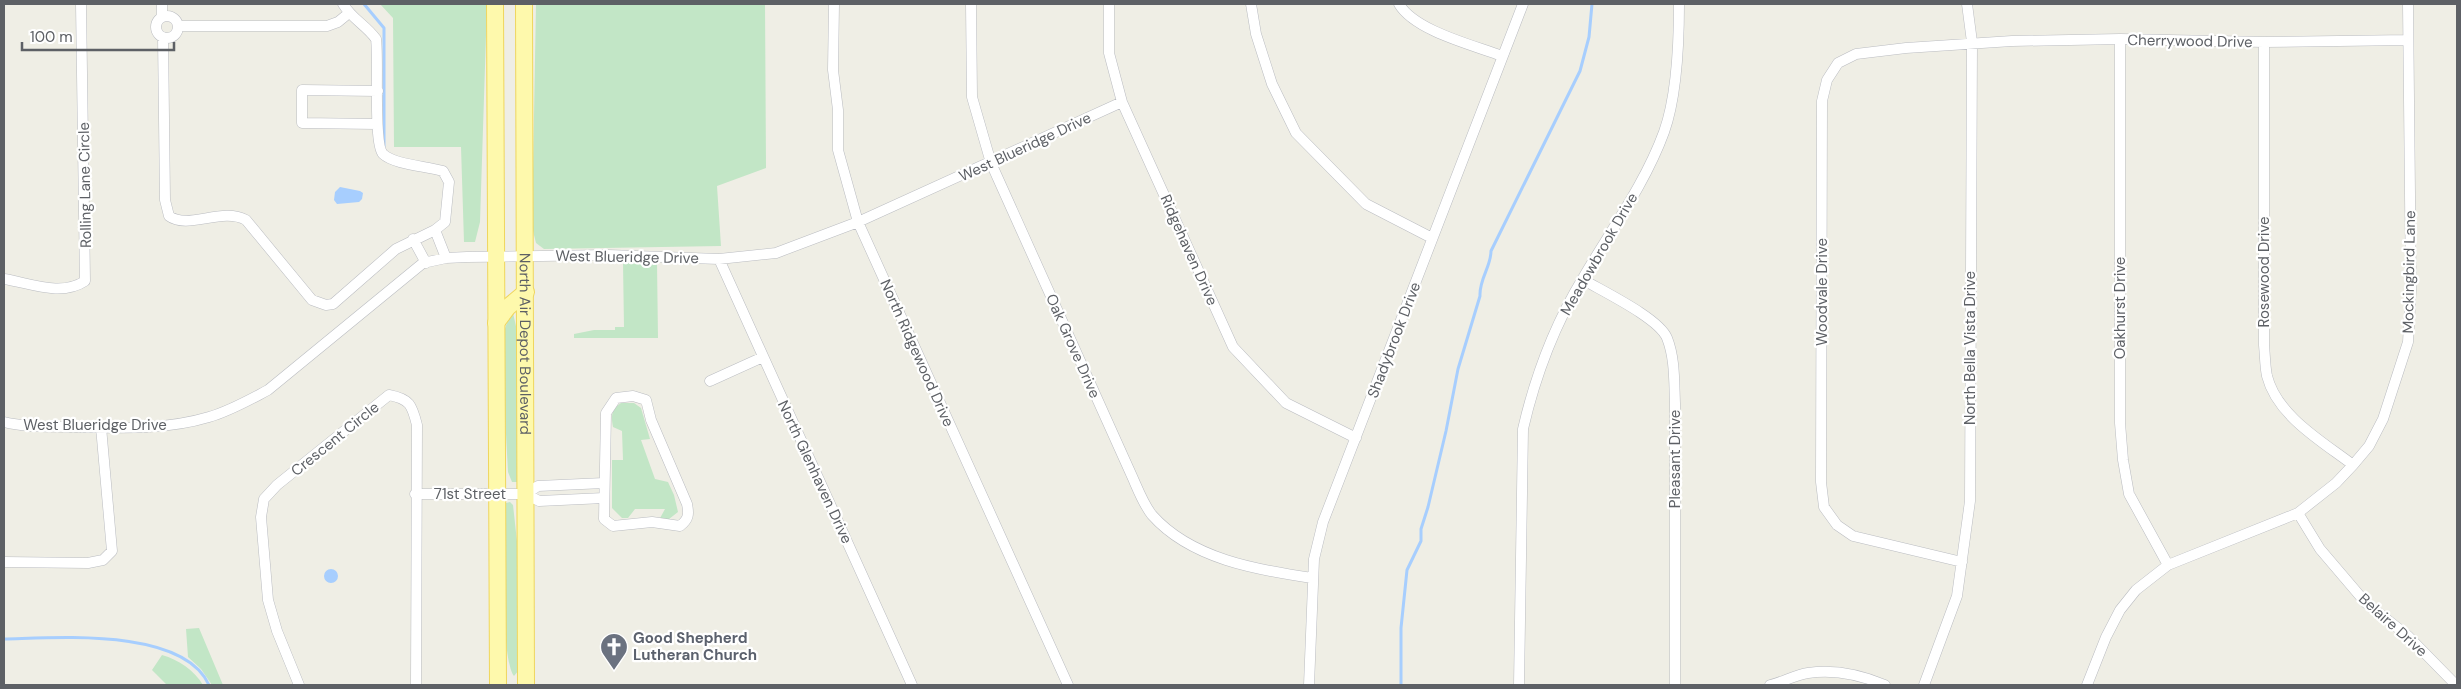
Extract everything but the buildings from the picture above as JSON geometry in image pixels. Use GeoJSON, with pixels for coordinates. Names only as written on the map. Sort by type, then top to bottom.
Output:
{"type":"FeatureCollection","features":[{"type":"Feature","properties":{"kind":"main road","name":"North Air Depot Boulevard"},"geometry":{"type":"LineString","coordinates":[[495,4],[498,685]]}},
{"type":"Feature","properties":{"kind":"main road","name":"North Air Depot Boulevard"},"geometry":{"type":"LineString","coordinates":[[524,4],[526,685]]}},
{"type":"Feature","properties":{"kind":"main road"},"geometry":{"type":"LineString","coordinates":[[496,323],[508,307],[526,292]]}},
{"type":"Feature","properties":{"kind":"street","name":"Rolling Lane Circle"},"geometry":{"type":"LineString","coordinates":[[4,279],[56,289],[75,288],[85,281],[81,4]]}},
{"type":"Feature","properties":{"kind":"street"},"geometry":{"type":"LineString","coordinates":[[162,4],[162,17],[156,26],[158,33],[163,37],[174,35],[178,26]]}},
{"type":"Feature","properties":{"kind":"street","name":"North Ridgewood Drive"},"geometry":{"type":"LineString","coordinates":[[834,4],[833,70],[838,110],[838,150],[858,222],[1068,685]]}},
{"type":"Feature","properties":{"kind":"street","name":"Oak Grove Drive"},"geometry":{"type":"LineString","coordinates":[[971,4],[972,96],[991,164],[1131,474],[1151,513],[1171,533],[1192,546],[1229,560],[1271,572],[1312,578]]}},
{"type":"Feature","properties":{"kind":"street","name":"Ridgehaven Drive"},"geometry":{"type":"LineString","coordinates":[[1109,4],[1109,53],[1122,102],[1233,347],[1286,403],[1356,438]]}},
{"type":"Feature","properties":{"kind":"street"},"geometry":{"type":"LineString","coordinates":[[1251,4],[1256,34],[1272,84],[1296,133],[1366,204],[1432,238]]}},
{"type":"Feature","properties":{"kind":"street"},"geometry":{"type":"LineString","coordinates":[[1399,4],[1404,12],[1420,24],[1502,56]]}},
{"type":"Feature","properties":{"kind":"street","name":"Shadybrook Drive"},"geometry":{"type":"LineString","coordinates":[[1309,685],[1312,578],[1314,559],[1323,522],[1523,4]]}},
{"type":"Feature","properties":{"kind":"street","name":"Meadowbrook Drive"},"geometry":{"type":"LineString","coordinates":[[1519,685],[1522,429],[1531,395],[1561,319],[1582,279],[1641,182],[1665,131],[1674,81],[1679,30],[1679,4]]}},
{"type":"Feature","properties":{"kind":"street","name":"North Bella Vista Drive"},"geometry":{"type":"LineString","coordinates":[[1924,685],[1957,596],[1970,502],[1972,42],[1967,4]]}},
{"type":"Feature","properties":{"kind":"street","name":"Mockingbird Lane"},"geometry":{"type":"LineString","coordinates":[[2087,685],[2106,637],[2120,610],[2136,590],[2168,565],[2298,513],[2336,483],[2353,465],[2369,446],[2384,419],[2408,342],[2411,290],[2408,4]]}},
{"type":"Feature","properties":{"kind":"street"},"geometry":{"type":"LineString","coordinates":[[163,37],[165,200],[169,216],[188,220],[231,214],[246,220],[312,300],[326,305],[333,304],[396,249],[413,239],[435,230],[445,222],[449,182],[443,171],[397,162],[383,154],[379,146],[376,38],[346,8],[338,22],[327,26],[178,26]]}},
{"type":"Feature","properties":{"kind":"street"},"geometry":{"type":"LineString","coordinates":[[162,17],[172,17],[178,26]]}},
{"type":"Feature","properties":{"kind":"street","name":"Cherrywood Drive"},"geometry":{"type":"LineString","coordinates":[[1972,42],[2120,39],[2264,42],[2408,40]]}},
{"type":"Feature","properties":{"kind":"street","name":"Oakhurst Drive"},"geometry":{"type":"LineString","coordinates":[[2120,39],[2120,423],[2123,460],[2128,494],[2168,565]]}},
{"type":"Feature","properties":{"kind":"street","name":"Woodvale Drive"},"geometry":{"type":"LineString","coordinates":[[1962,562],[1854,536],[1837,525],[1824,507],[1821,482],[1822,101],[1826,80],[1838,63],[1856,54],[1972,42]]}},
{"type":"Feature","properties":{"kind":"street","name":"Rosewood Drive"},"geometry":{"type":"LineString","coordinates":[[2264,42],[2264,345],[2268,377],[2276,395],[2292,417],[2353,465]]}},
{"type":"Feature","properties":{"kind":"street"},"geometry":{"type":"LineString","coordinates":[[378,91],[302,90],[302,123],[378,124]]}},
{"type":"Feature","properties":{"kind":"street","name":"West Blueridge Drive"},"geometry":{"type":"LineString","coordinates":[[4,422],[17,425],[147,427],[182,424],[211,417],[240,405],[268,390],[398,282],[426,263],[446,258],[608,256],[719,258],[776,253],[858,222],[991,164],[1122,102]]}},
{"type":"Feature","properties":{"kind":"street"},"geometry":{"type":"LineString","coordinates":[[435,230],[446,258]]}},
{"type":"Feature","properties":{"kind":"street"},"geometry":{"type":"LineString","coordinates":[[413,239],[426,263]]}},
{"type":"Feature","properties":{"kind":"street","name":"North Glenhaven Drive"},"geometry":{"type":"LineString","coordinates":[[719,258],[912,685]]}},
{"type":"Feature","properties":{"kind":"street","name":"Pleasant Drive"},"geometry":{"type":"LineString","coordinates":[[1582,279],[1653,320],[1666,336],[1673,361],[1675,403],[1675,685]]}},
{"type":"Feature","properties":{"kind":"street"},"geometry":{"type":"LineString","coordinates":[[710,381],[763,357]]}},
{"type":"Feature","properties":{"kind":"street","name":"Crescent Circle"},"geometry":{"type":"LineString","coordinates":[[299,685],[276,631],[268,600],[261,517],[264,499],[276,485],[389,396],[404,398],[413,408],[417,425],[415,494],[416,685]]}},
{"type":"Feature","properties":{"kind":"street"},"geometry":{"type":"LineString","coordinates":[[642,397],[650,408],[651,420],[687,504],[689,513],[686,521],[680,526],[652,522],[613,526],[604,519],[604,498],[606,413],[616,398],[642,397]]}},
{"type":"Feature","properties":{"kind":"street"},"geometry":{"type":"LineString","coordinates":[[4,562],[88,563],[103,560],[112,551],[101,427]]}},
{"type":"Feature","properties":{"kind":"street"},"geometry":{"type":"LineString","coordinates":[[604,483],[538,486],[526,494],[539,501],[604,498]]}},
{"type":"Feature","properties":{"kind":"street","name":"71st Street"},"geometry":{"type":"LineString","coordinates":[[415,494],[526,494]]}},
{"type":"Feature","properties":{"kind":"street","name":"Belaire Drive"},"geometry":{"type":"LineString","coordinates":[[2298,513],[2320,549],[2366,603],[2408,636],[2456,685]]}},
{"type":"Feature","properties":{"kind":"street"},"geometry":{"type":"LineString","coordinates":[[1770,685],[1807,673],[1840,673],[1865,677],[1884,685]]}},
{"type":"Feature","properties":{"kind":"green space"},"geometry":{"type":"Polygon","coordinates":[[[380,4],[487,4],[480,222],[475,242],[464,242],[461,147],[394,147],[393,18],[380,4]]]}},
{"type":"Feature","properties":{"kind":"green space"},"geometry":{"type":"Polygon","coordinates":[[[536,4],[765,4],[766,168],[717,186],[721,246],[544,249],[536,243],[532,227],[536,4]]]}},
{"type":"Feature","properties":{"kind":"green space"},"geometry":{"type":"Polygon","coordinates":[[[623,263],[657,263],[658,338],[574,338],[574,334],[594,330],[615,330],[615,327],[624,327],[623,263]]]}},
{"type":"Feature","properties":{"kind":"green space"},"geometry":{"type":"Polygon","coordinates":[[[513,313],[518,335],[518,482],[512,482],[508,472],[505,416],[503,334],[508,320],[513,313]]]}},
{"type":"Feature","properties":{"kind":"green space"},"geometry":{"type":"Polygon","coordinates":[[[621,403],[634,403],[641,408],[650,439],[641,440],[655,479],[668,482],[674,495],[678,512],[669,519],[659,520],[665,509],[635,509],[628,518],[622,518],[612,508],[612,460],[623,460],[622,431],[613,427],[612,416],[615,408],[621,403]]]}},
{"type":"Feature","properties":{"kind":"green space"},"geometry":{"type":"Polygon","coordinates":[[[510,502],[513,505],[520,569],[519,670],[514,676],[507,646],[504,596],[504,507],[506,503],[510,502]]]}},
{"type":"Feature","properties":{"kind":"green space"},"geometry":{"type":"Polygon","coordinates":[[[199,628],[223,685],[212,685],[201,669],[188,657],[186,629],[199,628]]]}},
{"type":"Feature","properties":{"kind":"green space"},"geometry":{"type":"Polygon","coordinates":[[[162,655],[186,666],[203,685],[167,685],[152,670],[162,655]]]}},
{"type":"Feature","properties":{"kind":"water"},"geometry":{"type":"Polygon","coordinates":[[[340,187],[360,191],[363,193],[362,199],[359,202],[337,204],[334,200],[335,192],[340,187]]]}},
{"type":"Feature","properties":{"kind":"water"},"geometry":{"type":"Polygon","coordinates":[[[331,569],[336,571],[338,576],[336,581],[331,583],[326,581],[324,576],[326,571],[331,569]]]}},
{"type":"Feature","properties":{"kind":"waterway"},"geometry":{"type":"LineString","coordinates":[[364,4],[384,28],[384,146]]}},
{"type":"Feature","properties":{"kind":"waterway"},"geometry":{"type":"LineString","coordinates":[[1401,685],[1401,628],[1407,570],[1421,541],[1421,529],[1446,431],[1458,369],[1480,296],[1481,284],[1491,251],[1580,71],[1589,37],[1592,4]]}},
{"type":"Feature","properties":{"kind":"waterway"},"geometry":{"type":"LineString","coordinates":[[4,639],[85,638],[116,640],[146,645],[173,653],[195,666],[209,685]]}},
{"type":"Feature","properties":{"kind":"place","name":"Good Shepherd Lutheran Church"},"geometry":{"type":"Point","coordinates":[614,671]}}]}
